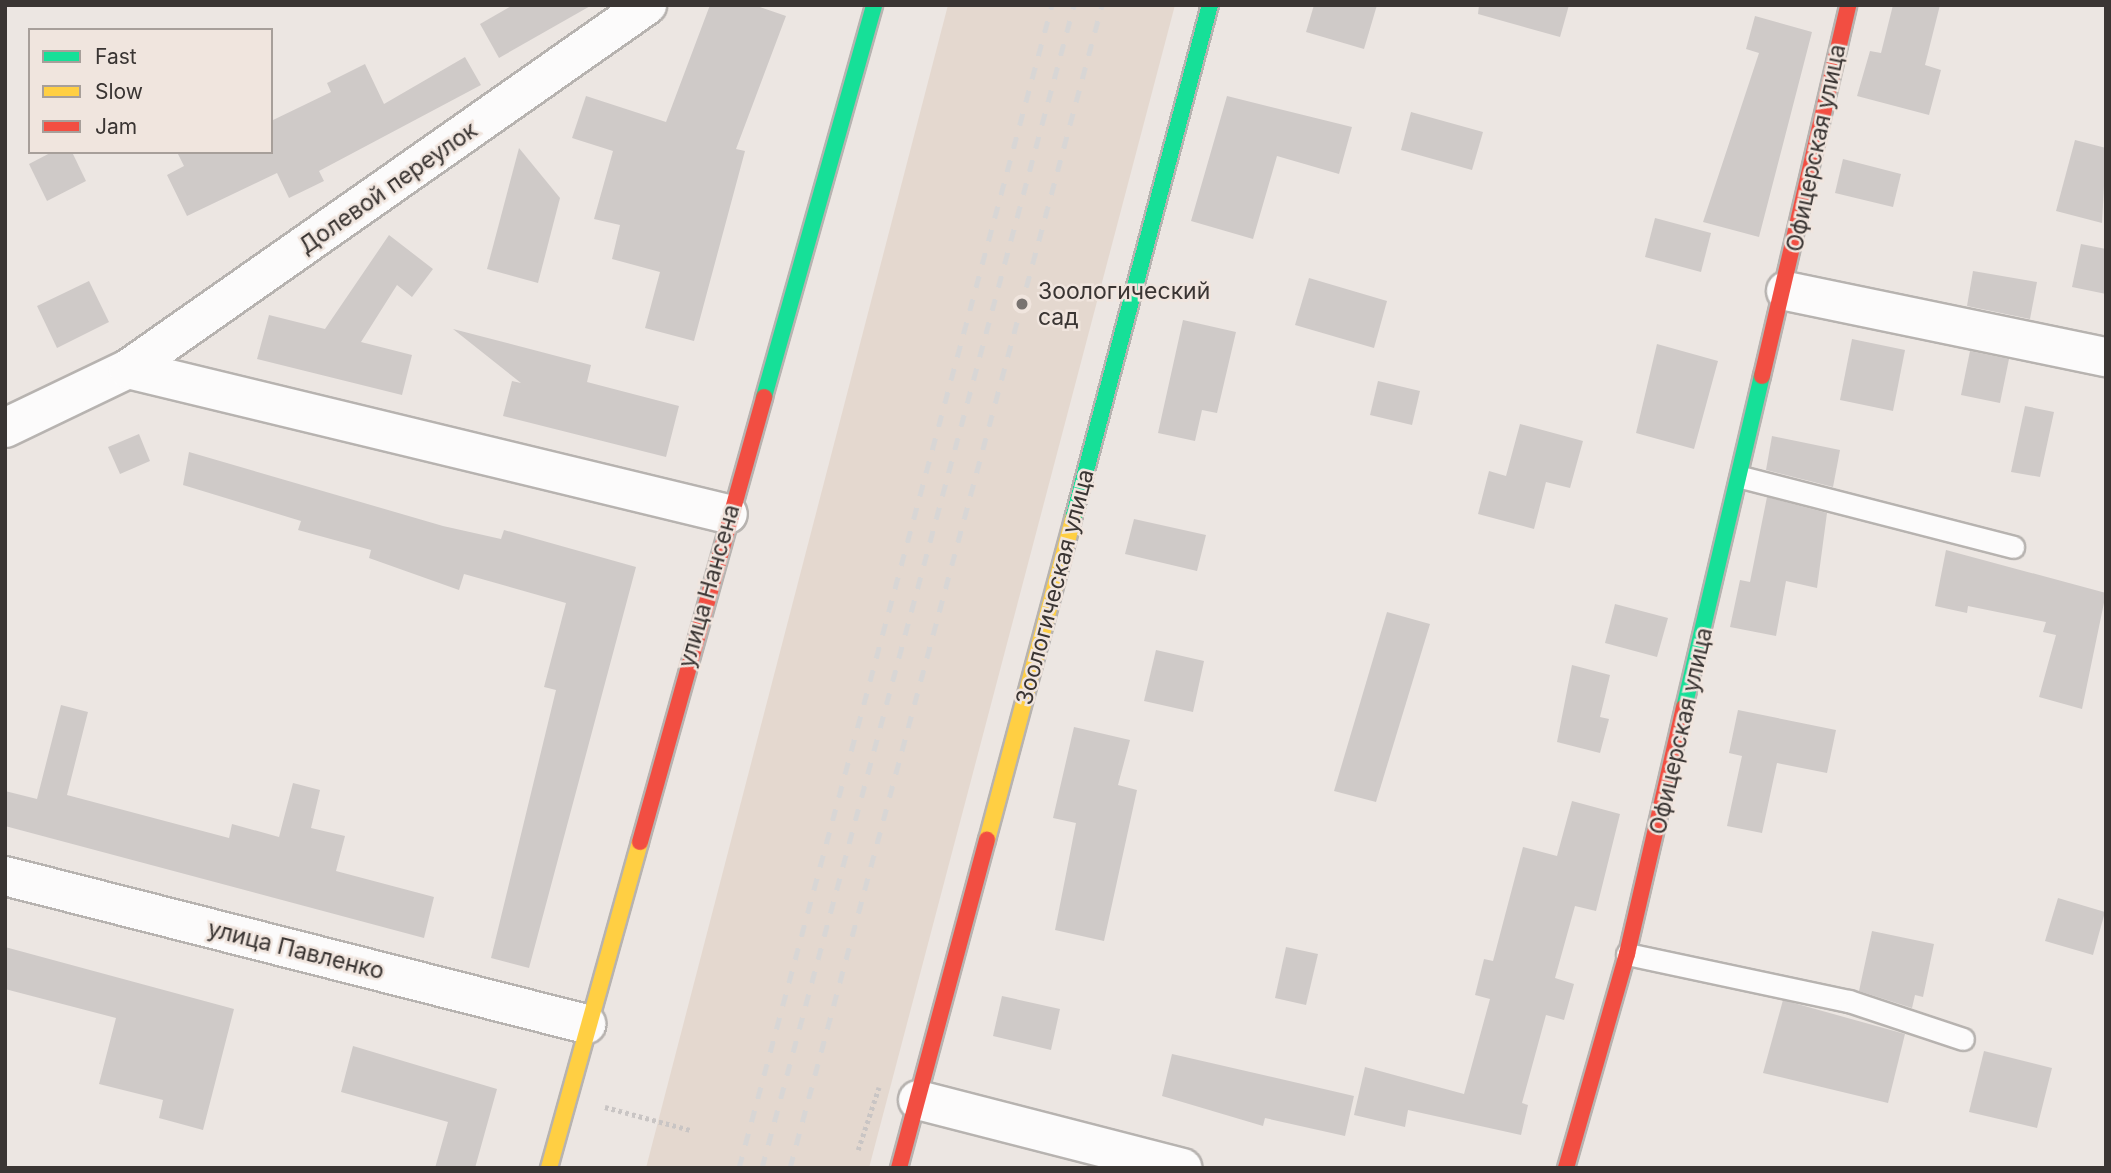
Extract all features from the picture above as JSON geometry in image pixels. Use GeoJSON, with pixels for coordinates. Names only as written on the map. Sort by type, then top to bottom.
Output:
{"type":"FeatureCollection","features":[{"type":"Feature","properties":{"kind":"main road","name":"улица Нансена"},"geometry":{"type":"LineString","coordinates":[[549,1168],[586,1024],[874,5]]}},
{"type":"Feature","properties":{"kind":"main road","name":"Зоологическая улица"},"geometry":{"type":"LineString","coordinates":[[900,1168],[1210,5]]}},
{"type":"Feature","properties":{"kind":"main road","name":"Офицерская улица"},"geometry":{"type":"LineString","coordinates":[[1566,1168],[1627,954],[1786,291],[1848,5]]}},
{"type":"Feature","properties":{"kind":"street","name":"Долевой переулок"},"geometry":{"type":"LineString","coordinates":[[5,428],[128,369],[647,5]]}},
{"type":"Feature","properties":{"kind":"street"},"geometry":{"type":"LineString","coordinates":[[1786,291],[2106,356]]}},
{"type":"Feature","properties":{"kind":"street"},"geometry":{"type":"LineString","coordinates":[[128,369],[729,514]]}},
{"type":"Feature","properties":{"kind":"street","name":"улица Павленко"},"geometry":{"type":"LineString","coordinates":[[5,876],[586,1024]]}},
{"type":"Feature","properties":{"kind":"street"},"geometry":{"type":"LineString","coordinates":[[918,1100],[1182,1168]]}},
{"type":"Feature","properties":{"kind":"lane"},"geometry":{"type":"LineString","coordinates":[[1741,477],[2013,547]]}},
{"type":"Feature","properties":{"kind":"lane"},"geometry":{"type":"LineString","coordinates":[[1627,954],[1849,1001],[1963,1039]]}},
{"type":"Feature","properties":{"kind":"path"},"geometry":{"type":"LineString","coordinates":[[858,1150],[872,1108]]}},
{"type":"Feature","properties":{"kind":"path"},"geometry":{"type":"LineString","coordinates":[[643,1117],[690,1130]]}},
{"type":"Feature","properties":{"kind":"shaded area"},"geometry":{"type":"Polygon","coordinates":[[[948,5],[1175,5],[869,1168],[646,1168],[948,5]]]}},
{"type":"Feature","properties":{"kind":"building"},"geometry":{"type":"Polygon","coordinates":[[[513,5],[592,5],[499,58],[480,24],[513,5]]]}},
{"type":"Feature","properties":{"kind":"building"},"geometry":{"type":"Polygon","coordinates":[[[710,5],[754,5],[786,16],[736,149],[745,151],[694,341],[645,328],[660,272],[612,259],[620,225],[594,219],[613,151],[572,138],[586,96],[666,122],[710,5]]]}},
{"type":"Feature","properties":{"kind":"building"},"geometry":{"type":"Polygon","coordinates":[[[1314,5],[1377,5],[1364,49],[1306,32],[1314,5]]]}},
{"type":"Feature","properties":{"kind":"building"},"geometry":{"type":"Polygon","coordinates":[[[1479,5],[1569,5],[1560,37],[1478,14],[1479,5]]]}},
{"type":"Feature","properties":{"kind":"building"},"geometry":{"type":"Polygon","coordinates":[[[1893,5],[1940,5],[1925,65],[1941,70],[1929,115],[1857,96],[1870,51],[1881,53],[1893,5]]]}},
{"type":"Feature","properties":{"kind":"building"},"geometry":{"type":"Polygon","coordinates":[[[1755,16],[1812,32],[1759,237],[1703,222],[1759,53],[1746,49],[1755,16]]]}},
{"type":"Feature","properties":{"kind":"building"},"geometry":{"type":"Polygon","coordinates":[[[465,57],[481,85],[319,171],[324,181],[289,198],[277,173],[187,216],[167,175],[184,166],[178,154],[273,154],[273,120],[331,92],[327,83],[365,64],[384,104],[465,57]]]}},
{"type":"Feature","properties":{"kind":"building"},"geometry":{"type":"Polygon","coordinates":[[[1227,96],[1352,127],[1339,174],[1277,156],[1253,239],[1191,221],[1227,96]]]}},
{"type":"Feature","properties":{"kind":"building"},"geometry":{"type":"Polygon","coordinates":[[[1411,112],[1483,132],[1472,170],[1401,150],[1411,112]]]}},
{"type":"Feature","properties":{"kind":"building"},"geometry":{"type":"Polygon","coordinates":[[[2075,140],[2106,148],[2102,223],[2056,211],[2075,140]]]}},
{"type":"Feature","properties":{"kind":"building"},"geometry":{"type":"Polygon","coordinates":[[[519,148],[560,198],[538,283],[487,269],[519,148]]]}},
{"type":"Feature","properties":{"kind":"building"},"geometry":{"type":"Polygon","coordinates":[[[48,154],[73,154],[86,181],[47,201],[29,164],[48,154]]]}},
{"type":"Feature","properties":{"kind":"building"},"geometry":{"type":"Polygon","coordinates":[[[1843,159],[1901,174],[1893,207],[1835,193],[1843,159]]]}},
{"type":"Feature","properties":{"kind":"building"},"geometry":{"type":"Polygon","coordinates":[[[1655,218],[1711,233],[1701,272],[1645,257],[1655,218]]]}},
{"type":"Feature","properties":{"kind":"building"},"geometry":{"type":"Polygon","coordinates":[[[389,235],[433,269],[412,297],[397,285],[361,342],[412,355],[402,395],[257,359],[269,315],[325,329],[389,235]]]}},
{"type":"Feature","properties":{"kind":"building"},"geometry":{"type":"Polygon","coordinates":[[[2081,244],[2106,249],[2106,294],[2072,287],[2081,244]]]}},
{"type":"Feature","properties":{"kind":"building"},"geometry":{"type":"Polygon","coordinates":[[[1973,271],[2037,282],[2030,319],[1967,306],[1973,271]]]}},
{"type":"Feature","properties":{"kind":"building"},"geometry":{"type":"Polygon","coordinates":[[[1309,278],[1387,301],[1374,348],[1295,325],[1309,278]]]}},
{"type":"Feature","properties":{"kind":"building"},"geometry":{"type":"Polygon","coordinates":[[[89,281],[109,322],[57,348],[37,306],[89,281]]]}},
{"type":"Feature","properties":{"kind":"building"},"geometry":{"type":"Polygon","coordinates":[[[1183,320],[1236,332],[1217,413],[1202,410],[1195,441],[1158,433],[1183,320]]]}},
{"type":"Feature","properties":{"kind":"building"},"geometry":{"type":"Polygon","coordinates":[[[453,329],[591,365],[587,382],[679,406],[666,457],[503,416],[512,381],[521,383],[453,329]]]}},
{"type":"Feature","properties":{"kind":"building"},"geometry":{"type":"Polygon","coordinates":[[[1852,339],[1905,350],[1893,411],[1840,400],[1852,339]]]}},
{"type":"Feature","properties":{"kind":"building"},"geometry":{"type":"Polygon","coordinates":[[[1657,344],[1718,361],[1694,449],[1636,433],[1657,344]]]}},
{"type":"Feature","properties":{"kind":"building"},"geometry":{"type":"Polygon","coordinates":[[[1970,351],[2009,359],[2000,403],[1961,395],[1970,351]]]}},
{"type":"Feature","properties":{"kind":"building"},"geometry":{"type":"Polygon","coordinates":[[[1378,381],[1420,391],[1412,425],[1370,415],[1378,381]]]}},
{"type":"Feature","properties":{"kind":"building"},"geometry":{"type":"Polygon","coordinates":[[[2025,406],[2054,412],[2040,477],[2011,472],[2025,406]]]}},
{"type":"Feature","properties":{"kind":"building"},"geometry":{"type":"Polygon","coordinates":[[[1520,424],[1583,441],[1570,488],[1546,482],[1534,529],[1478,514],[1489,471],[1506,476],[1520,424]]]}},
{"type":"Feature","properties":{"kind":"building"},"geometry":{"type":"Polygon","coordinates":[[[139,434],[150,461],[120,474],[108,447],[139,434]]]}},
{"type":"Feature","properties":{"kind":"building"},"geometry":{"type":"Polygon","coordinates":[[[1772,436],[1840,450],[1833,487],[1766,470],[1772,436]]]}},
{"type":"Feature","properties":{"kind":"building"},"geometry":{"type":"Polygon","coordinates":[[[189,452],[443,526],[501,539],[504,530],[636,567],[529,968],[491,958],[556,690],[544,687],[566,603],[464,574],[459,590],[369,558],[371,550],[298,530],[301,521],[183,485],[189,452]]]}},
{"type":"Feature","properties":{"kind":"building"},"geometry":{"type":"Polygon","coordinates":[[[1767,497],[1827,513],[1817,588],[1786,581],[1776,636],[1730,627],[1740,580],[1750,582],[1767,497]]]}},
{"type":"Feature","properties":{"kind":"building"},"geometry":{"type":"Polygon","coordinates":[[[1134,519],[1206,535],[1197,571],[1125,554],[1134,519]]]}},
{"type":"Feature","properties":{"kind":"building"},"geometry":{"type":"Polygon","coordinates":[[[1946,550],[2106,593],[2082,709],[2039,697],[2056,635],[2043,632],[2046,622],[1968,606],[1967,613],[1935,606],[1946,550]]]}},
{"type":"Feature","properties":{"kind":"building"},"geometry":{"type":"Polygon","coordinates":[[[1615,604],[1668,618],[1657,657],[1605,643],[1615,604]]]}},
{"type":"Feature","properties":{"kind":"building"},"geometry":{"type":"Polygon","coordinates":[[[1387,612],[1430,624],[1376,802],[1334,791],[1387,612]]]}},
{"type":"Feature","properties":{"kind":"building"},"geometry":{"type":"Polygon","coordinates":[[[1156,650],[1204,661],[1193,712],[1144,701],[1156,650]]]}},
{"type":"Feature","properties":{"kind":"building"},"geometry":{"type":"Polygon","coordinates":[[[1572,665],[1610,675],[1600,717],[1609,719],[1600,753],[1557,742],[1572,665]]]}},
{"type":"Feature","properties":{"kind":"building"},"geometry":{"type":"Polygon","coordinates":[[[61,705],[88,712],[67,795],[229,838],[232,824],[279,837],[293,783],[320,790],[311,828],[345,836],[336,871],[434,897],[424,938],[5,826],[5,791],[37,799],[61,705]]]}},
{"type":"Feature","properties":{"kind":"building"},"geometry":{"type":"Polygon","coordinates":[[[1738,710],[1836,730],[1827,773],[1777,763],[1762,833],[1727,826],[1742,756],[1729,753],[1738,710]]]}},
{"type":"Feature","properties":{"kind":"building"},"geometry":{"type":"Polygon","coordinates":[[[1074,727],[1130,740],[1118,785],[1137,790],[1104,941],[1055,930],[1076,823],[1053,818],[1074,727]]]}},
{"type":"Feature","properties":{"kind":"building"},"geometry":{"type":"Polygon","coordinates":[[[1572,801],[1620,814],[1596,911],[1575,906],[1555,978],[1574,984],[1564,1020],[1546,1015],[1522,1103],[1528,1105],[1521,1135],[1408,1110],[1405,1127],[1354,1115],[1365,1067],[1464,1094],[1490,999],[1475,995],[1484,959],[1493,961],[1523,847],[1557,856],[1572,801]]]}},
{"type":"Feature","properties":{"kind":"building"},"geometry":{"type":"Polygon","coordinates":[[[2058,898],[2105,912],[2093,955],[2045,941],[2058,898]]]}},
{"type":"Feature","properties":{"kind":"building"},"geometry":{"type":"Polygon","coordinates":[[[1872,931],[1934,944],[1923,997],[1915,995],[1912,1008],[1859,991],[1872,931]]]}},
{"type":"Feature","properties":{"kind":"building"},"geometry":{"type":"Polygon","coordinates":[[[5,947],[234,1009],[203,1130],[159,1118],[163,1100],[99,1084],[116,1018],[5,989],[5,947]]]}},
{"type":"Feature","properties":{"kind":"building"},"geometry":{"type":"Polygon","coordinates":[[[1286,947],[1318,954],[1306,1005],[1275,998],[1286,947]]]}},
{"type":"Feature","properties":{"kind":"building"},"geometry":{"type":"Polygon","coordinates":[[[1002,996],[1060,1009],[1051,1050],[993,1036],[1002,996]]]}},
{"type":"Feature","properties":{"kind":"building"},"geometry":{"type":"Polygon","coordinates":[[[1783,1000],[1905,1034],[1888,1103],[1763,1073],[1783,1000]]]}},
{"type":"Feature","properties":{"kind":"building"},"geometry":{"type":"Polygon","coordinates":[[[353,1046],[497,1089],[475,1168],[435,1168],[448,1122],[341,1092],[353,1046]]]}},
{"type":"Feature","properties":{"kind":"building"},"geometry":{"type":"Polygon","coordinates":[[[1984,1051],[2052,1068],[2037,1128],[1969,1112],[1984,1051]]]}},
{"type":"Feature","properties":{"kind":"building"},"geometry":{"type":"Polygon","coordinates":[[[1172,1054],[1354,1096],[1345,1136],[1265,1118],[1263,1126],[1162,1096],[1172,1054]]]}},
{"type":"Feature","properties":{"kind":"railway"},"geometry":{"type":"LineString","coordinates":[[739,1168],[1052,5]]}},
{"type":"Feature","properties":{"kind":"railway"},"geometry":{"type":"LineString","coordinates":[[762,1168],[1074,5]]}},
{"type":"Feature","properties":{"kind":"railway"},"geometry":{"type":"LineString","coordinates":[[790,1168],[1102,5]]}},
{"type":"Feature","properties":{"kind":"traffic: fast"},"geometry":{"type":"LineString","coordinates":[[764,397],[874,5]]}},
{"type":"Feature","properties":{"kind":"traffic: fast"},"geometry":{"type":"LineString","coordinates":[[1073,519],[1210,5]]}},
{"type":"Feature","properties":{"kind":"traffic: fast"},"geometry":{"type":"LineString","coordinates":[[1684,708],[1762,376]]}},
{"type":"Feature","properties":{"kind":"traffic: slow"},"geometry":{"type":"LineString","coordinates":[[987,840],[1073,519]]}},
{"type":"Feature","properties":{"kind":"traffic: slow"},"geometry":{"type":"LineString","coordinates":[[549,1168],[640,842]]}},
{"type":"Feature","properties":{"kind":"traffic: jam"},"geometry":{"type":"LineString","coordinates":[[1762,376],[1848,5]]}},
{"type":"Feature","properties":{"kind":"traffic: jam"},"geometry":{"type":"LineString","coordinates":[[640,842],[764,397]]}},
{"type":"Feature","properties":{"kind":"traffic: jam"},"geometry":{"type":"LineString","coordinates":[[1566,1168],[1627,954],[1684,708]]}},
{"type":"Feature","properties":{"kind":"traffic: jam"},"geometry":{"type":"LineString","coordinates":[[899,1168],[987,840]]}},
{"type":"Feature","properties":{"kind":"place","name":"Зоологический сад"},"geometry":{"type":"Point","coordinates":[1022,304]}}]}
